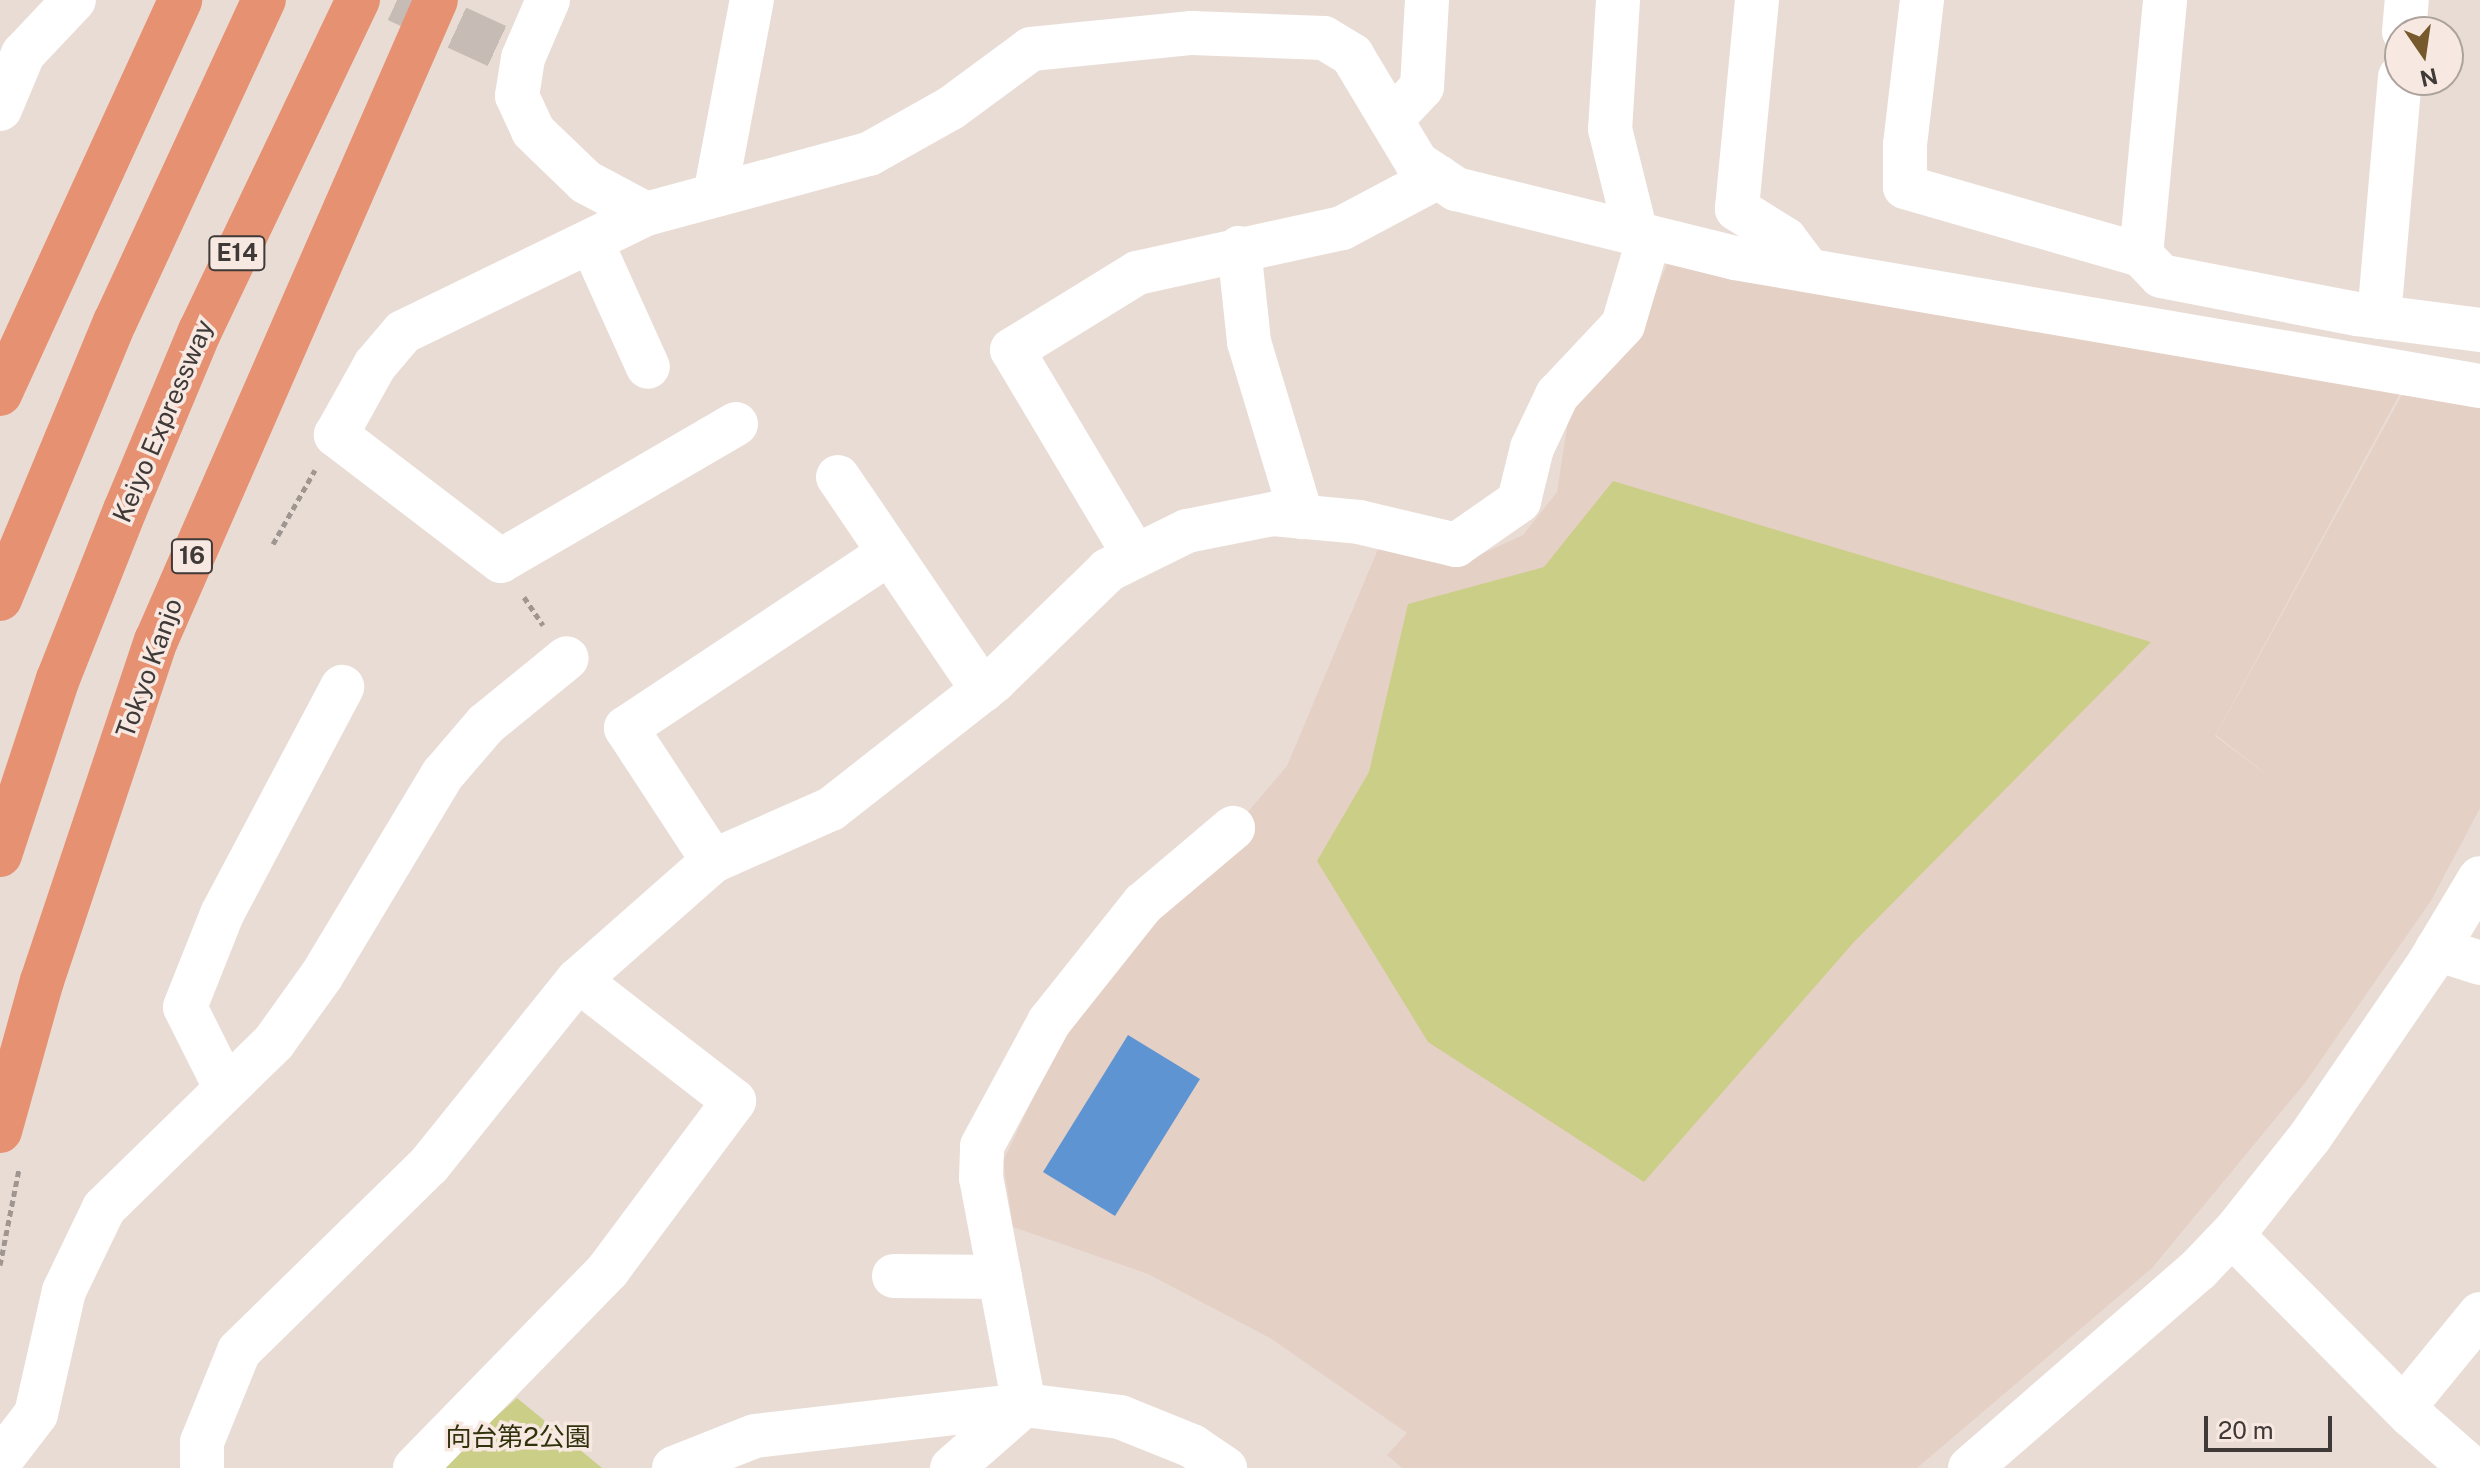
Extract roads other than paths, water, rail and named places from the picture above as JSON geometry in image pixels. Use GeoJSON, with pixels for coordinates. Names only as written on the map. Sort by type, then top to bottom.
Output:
{"type":"FeatureCollection","features":[{"type":"Feature","properties":{"kind":"highway"},"geometry":{"type":"LineString","coordinates":[[0,394],[180,0]]}},
{"type":"Feature","properties":{"kind":"highway"},"geometry":{"type":"LineString","coordinates":[[0,599],[115,322],[264,0]]}},
{"type":"Feature","properties":{"kind":"highway","name":"Keiyo Expressway"},"geometry":{"type":"LineString","coordinates":[[0,855],[58,679],[200,331],[358,0]]}},
{"type":"Feature","properties":{"kind":"highway","name":"Tokyo Kanjo"},"geometry":{"type":"LineString","coordinates":[[10,1146],[42,981],[156,641],[436,0]]}},
{"type":"Feature","properties":{"kind":"street"},"geometry":{"type":"LineString","coordinates":[[548,0],[523,58],[517,96],[533,131],[586,182],[646,214]]}},
{"type":"Feature","properties":{"kind":"street"},"geometry":{"type":"LineString","coordinates":[[715,195],[752,0]]}},
{"type":"Feature","properties":{"kind":"street"},"geometry":{"type":"LineString","coordinates":[[1391,120],[1422,87],[1427,0]]}},
{"type":"Feature","properties":{"kind":"street"},"geometry":{"type":"LineString","coordinates":[[202,1468],[202,1442],[239,1351],[429,1165],[578,980],[713,861],[831,809],[983,690],[1108,570],[1187,531],[1273,514],[1359,522],[1456,545],[1519,501],[1532,448],[1557,395],[1623,325],[1642,235],[1610,129],[1618,0]]}},
{"type":"Feature","properties":{"kind":"street"},"geometry":{"type":"LineString","coordinates":[[1757,0],[1737,209],[1785,239],[1808,270]]}},
{"type":"Feature","properties":{"kind":"street"},"geometry":{"type":"LineString","coordinates":[[1922,0],[1905,144],[1905,187],[2141,255],[2161,276],[2379,317],[2480,330]]}},
{"type":"Feature","properties":{"kind":"street"},"geometry":{"type":"LineString","coordinates":[[2141,255],[2165,0]]}},
{"type":"Feature","properties":{"kind":"street"},"geometry":{"type":"LineString","coordinates":[[0,109],[23,54],[61,4]]}},
{"type":"Feature","properties":{"kind":"street"},"geometry":{"type":"LineString","coordinates":[[736,424],[501,561],[336,435],[375,365],[403,332],[646,214],[869,154],[951,108],[1031,49],[1192,33],[1261,18],[1324,38],[1352,55],[1417,163],[1456,189],[1642,235],[1808,270],[2480,386]]}},
{"type":"Feature","properties":{"kind":"street"},"geometry":{"type":"LineString","coordinates":[[2379,317],[2398,96]]}},
{"type":"Feature","properties":{"kind":"street"},"geometry":{"type":"LineString","coordinates":[[1135,556],[1012,350],[1137,273],[1239,248],[1342,228],[1438,177]]}},
{"type":"Feature","properties":{"kind":"street"},"geometry":{"type":"LineString","coordinates":[[591,241],[648,367]]}},
{"type":"Feature","properties":{"kind":"street"},"geometry":{"type":"LineString","coordinates":[[1239,248],[1249,342],[1302,517]]}},
{"type":"Feature","properties":{"kind":"street"},"geometry":{"type":"LineString","coordinates":[[838,477],[983,690]]}},
{"type":"Feature","properties":{"kind":"street"},"geometry":{"type":"LineString","coordinates":[[713,861],[626,728],[889,553]]}},
{"type":"Feature","properties":{"kind":"street"},"geometry":{"type":"LineString","coordinates":[[0,1461],[36,1414],[64,1291],[104,1208],[274,1042],[322,975],[443,774],[486,724],[567,658]]}},
{"type":"Feature","properties":{"kind":"street"},"geometry":{"type":"LineString","coordinates":[[225,1087],[185,1007],[222,914],[342,687]]}},
{"type":"Feature","properties":{"kind":"street"},"geometry":{"type":"LineString","coordinates":[[1024,1405],[981,1178],[982,1146],[1049,1022],[1143,904],[1233,828]]}},
{"type":"Feature","properties":{"kind":"street"},"geometry":{"type":"LineString","coordinates":[[1970,1468],[2232,1235],[2295,1158],[2437,949],[2480,878]]}},
{"type":"Feature","properties":{"kind":"street"},"geometry":{"type":"LineString","coordinates":[[2437,949],[2480,963]]}},
{"type":"Feature","properties":{"kind":"street"},"geometry":{"type":"LineString","coordinates":[[415,1468],[608,1270],[734,1101],[578,980]]}},
{"type":"Feature","properties":{"kind":"street"},"geometry":{"type":"LineString","coordinates":[[2232,1235],[2404,1407],[2471,1468]]}},
{"type":"Feature","properties":{"kind":"street"},"geometry":{"type":"LineString","coordinates":[[894,1276],[1000,1277]]}},
{"type":"Feature","properties":{"kind":"street"},"geometry":{"type":"LineString","coordinates":[[2404,1407],[2480,1314]]}},
{"type":"Feature","properties":{"kind":"street"},"geometry":{"type":"LineString","coordinates":[[952,1468],[1024,1405]]}},
{"type":"Feature","properties":{"kind":"street"},"geometry":{"type":"LineString","coordinates":[[674,1468],[755,1436],[1024,1405],[1120,1417],[1192,1446],[1225,1468]]}},
{"type":"Feature","properties":{"kind":"water"},"geometry":{"type":"Polygon","coordinates":[[[1128,1035],[1200,1079],[1115,1216],[1043,1172],[1128,1035]]]}},
{"type":"Feature","properties":{"kind":"tunnel"},"geometry":{"type":"LineString","coordinates":[[397,0],[523,58]]}},
{"type":"Feature","properties":{"kind":"park label","name":"向台第2公園"},"geometry":{"type":"Point","coordinates":[518,1437]}}]}
